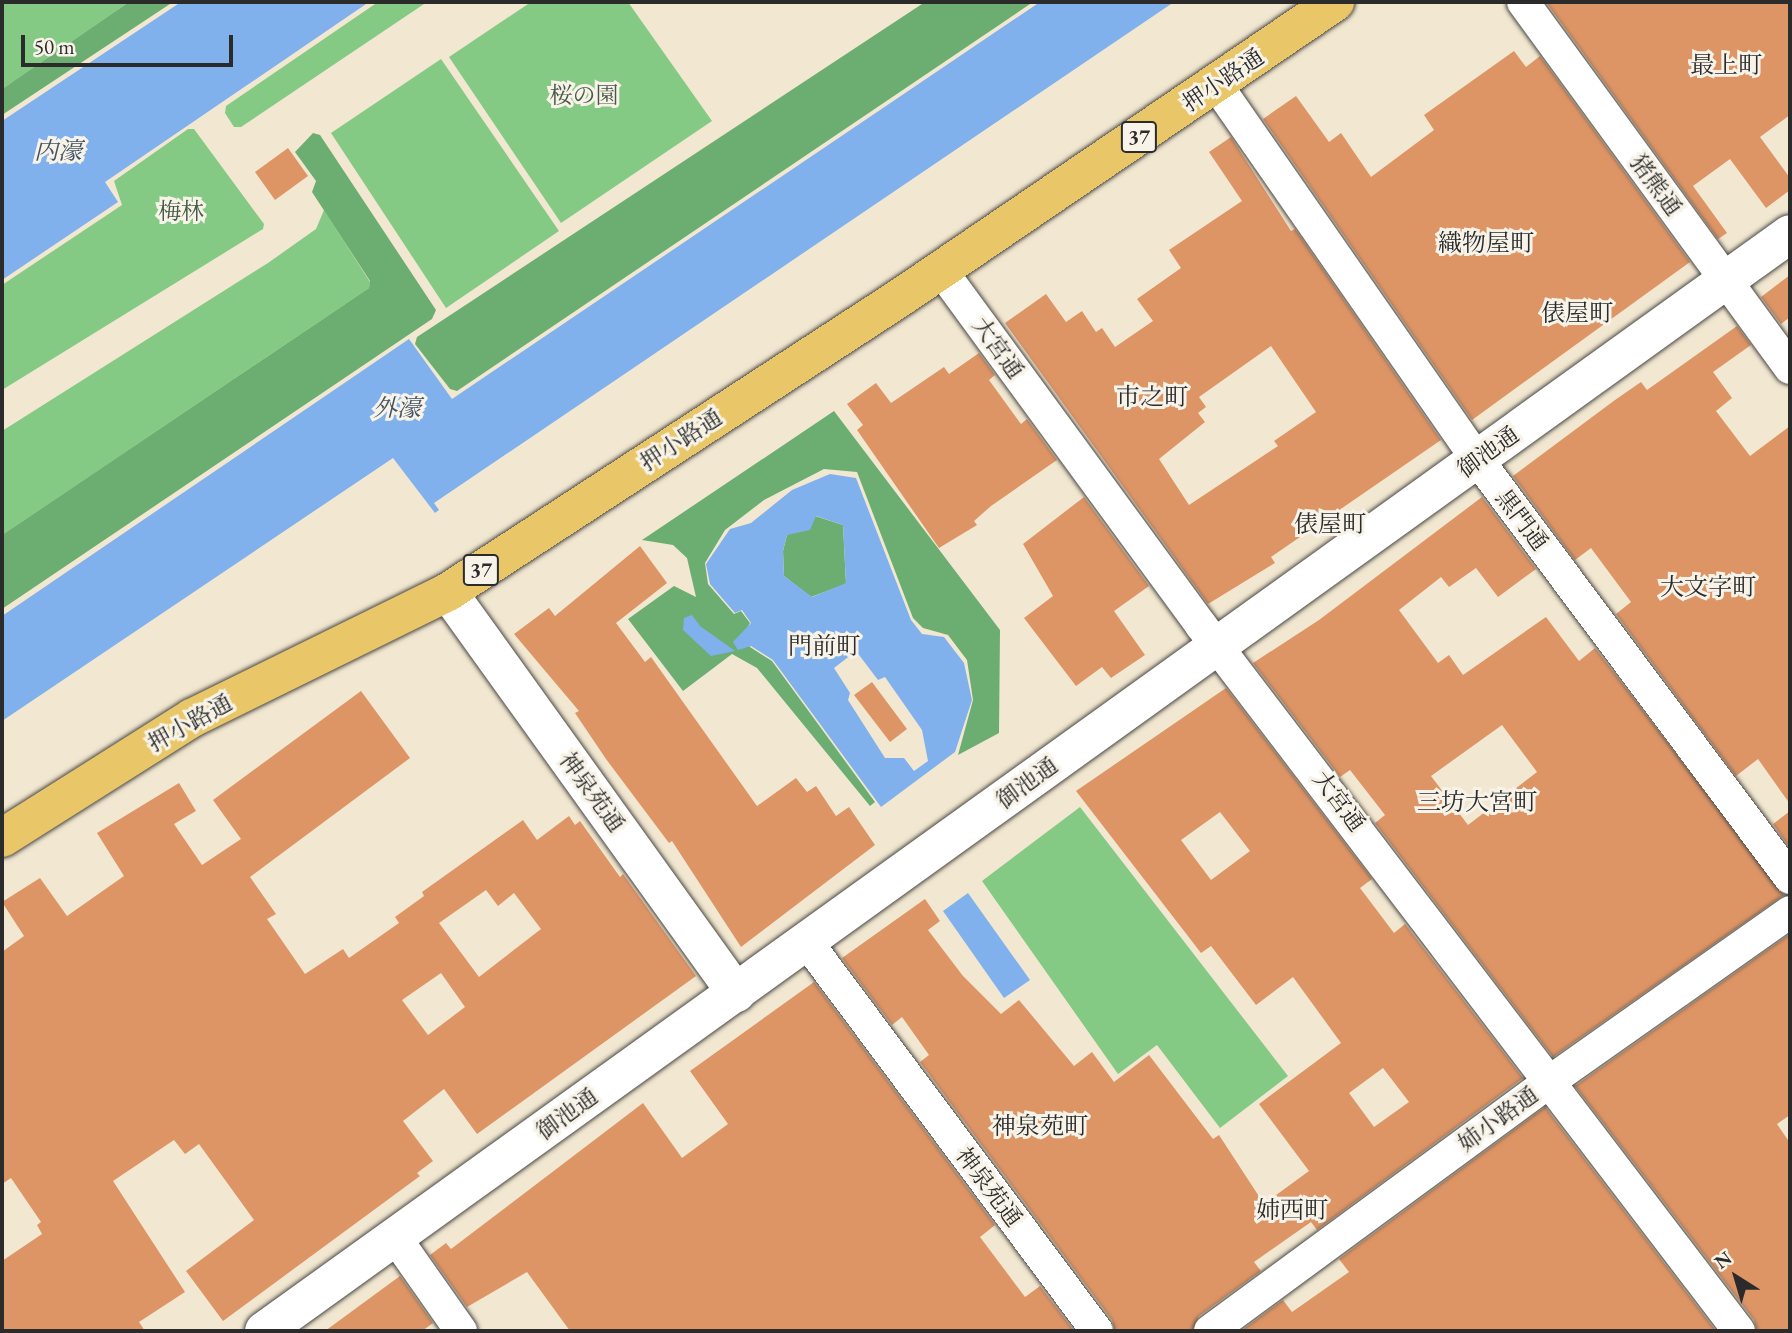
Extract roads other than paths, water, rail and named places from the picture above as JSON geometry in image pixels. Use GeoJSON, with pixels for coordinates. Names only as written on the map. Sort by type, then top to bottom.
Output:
{"type":"FeatureCollection","features":[{"type":"Feature","properties":{"kind":"main road","name":"押小路通"},"geometry":{"type":"LineString","coordinates":[[2,838],[192,718],[448,592],[941,270],[1335,2]]}},
{"type":"Feature","properties":{"kind":"street","name":"猪熊通"},"geometry":{"type":"LineString","coordinates":[[1523,2],[1790,368]]}},
{"type":"Feature","properties":{"kind":"street","name":"黒門通"},"geometry":{"type":"LineString","coordinates":[[1216,85],[1477,459],[1790,878]]}},
{"type":"Feature","properties":{"kind":"street","name":"御池通"},"geometry":{"type":"LineString","coordinates":[[264,1331],[1790,234]]}},
{"type":"Feature","properties":{"kind":"street","name":"大宮通"},"geometry":{"type":"LineString","coordinates":[[941,270],[1218,645],[1739,1331]]}},
{"type":"Feature","properties":{"kind":"street","name":"神泉苑通"},"geometry":{"type":"LineString","coordinates":[[448,592],[736,992]]}},
{"type":"Feature","properties":{"kind":"street","name":"姉小路通"},"geometry":{"type":"LineString","coordinates":[[1210,1331],[1549,1082],[1790,912]]}},
{"type":"Feature","properties":{"kind":"street","name":"神泉苑通"},"geometry":{"type":"LineString","coordinates":[[807,942],[1097,1331]]}},
{"type":"Feature","properties":{"kind":"street"},"geometry":{"type":"LineString","coordinates":[[395,1237],[461,1331]]}},
{"type":"Feature","properties":{"kind":"water","name":"内濠"},"geometry":{"type":"Polygon","coordinates":[[[181,2],[369,2],[105,182],[118,202],[2,280],[2,121],[181,2]]]}},
{"type":"Feature","properties":{"kind":"water","name":"外濠"},"geometry":{"type":"Polygon","coordinates":[[[1040,2],[1174,2],[434,503],[439,510],[435,513],[393,458],[2,721],[2,616],[409,339],[452,399],[1040,2]]]}},
{"type":"Feature","properties":{"kind":"water"},"geometry":{"type":"Polygon","coordinates":[[[830,474],[856,478],[911,620],[922,634],[944,637],[964,663],[972,700],[955,752],[881,807],[773,660],[751,646],[738,650],[733,642],[751,623],[742,610],[735,613],[710,584],[706,564],[730,529],[751,523],[792,490],[830,474]],[[816,516],[810,530],[787,535],[783,551],[784,576],[812,597],[846,583],[843,525],[816,516]],[[856,651],[834,668],[850,693],[848,700],[885,758],[904,758],[914,771],[928,761],[922,730],[885,677],[878,680],[856,651]]]}},
{"type":"Feature","properties":{"kind":"water"},"geometry":{"type":"Polygon","coordinates":[[[692,615],[700,626],[735,651],[711,656],[683,630],[684,618],[692,615]]]}},
{"type":"Feature","properties":{"kind":"water"},"geometry":{"type":"Polygon","coordinates":[[[968,893],[1030,980],[1004,998],[943,911],[968,893]]]}},
{"type":"Feature","properties":{"kind":"district","name":"最上町"},"geometry":{"type":"Point","coordinates":[1726,65]}},
{"type":"Feature","properties":{"kind":"district","name":"織物屋町"},"geometry":{"type":"Point","coordinates":[1486,243]}},
{"type":"Feature","properties":{"kind":"district","name":"俵屋町"},"geometry":{"type":"Point","coordinates":[1577,313]}},
{"type":"Feature","properties":{"kind":"district","name":"市之町"},"geometry":{"type":"Point","coordinates":[1152,397]}},
{"type":"Feature","properties":{"kind":"district","name":"俵屋町"},"geometry":{"type":"Point","coordinates":[1330,524]}},
{"type":"Feature","properties":{"kind":"district","name":"大文字町"},"geometry":{"type":"Point","coordinates":[1708,587]}},
{"type":"Feature","properties":{"kind":"district","name":"門前町"},"geometry":{"type":"Point","coordinates":[824,646]}},
{"type":"Feature","properties":{"kind":"district","name":"三坊大宮町"},"geometry":{"type":"Point","coordinates":[1477,802]}},
{"type":"Feature","properties":{"kind":"district","name":"神泉苑町"},"geometry":{"type":"Point","coordinates":[1040,1126]}},
{"type":"Feature","properties":{"kind":"district","name":"姉西町"},"geometry":{"type":"Point","coordinates":[1292,1210]}},
{"type":"Feature","properties":{"kind":"park label","name":"桜の園"},"geometry":{"type":"Point","coordinates":[584,95]}},
{"type":"Feature","properties":{"kind":"park label","name":"梅林"},"geometry":{"type":"Point","coordinates":[181,211]}}]}
